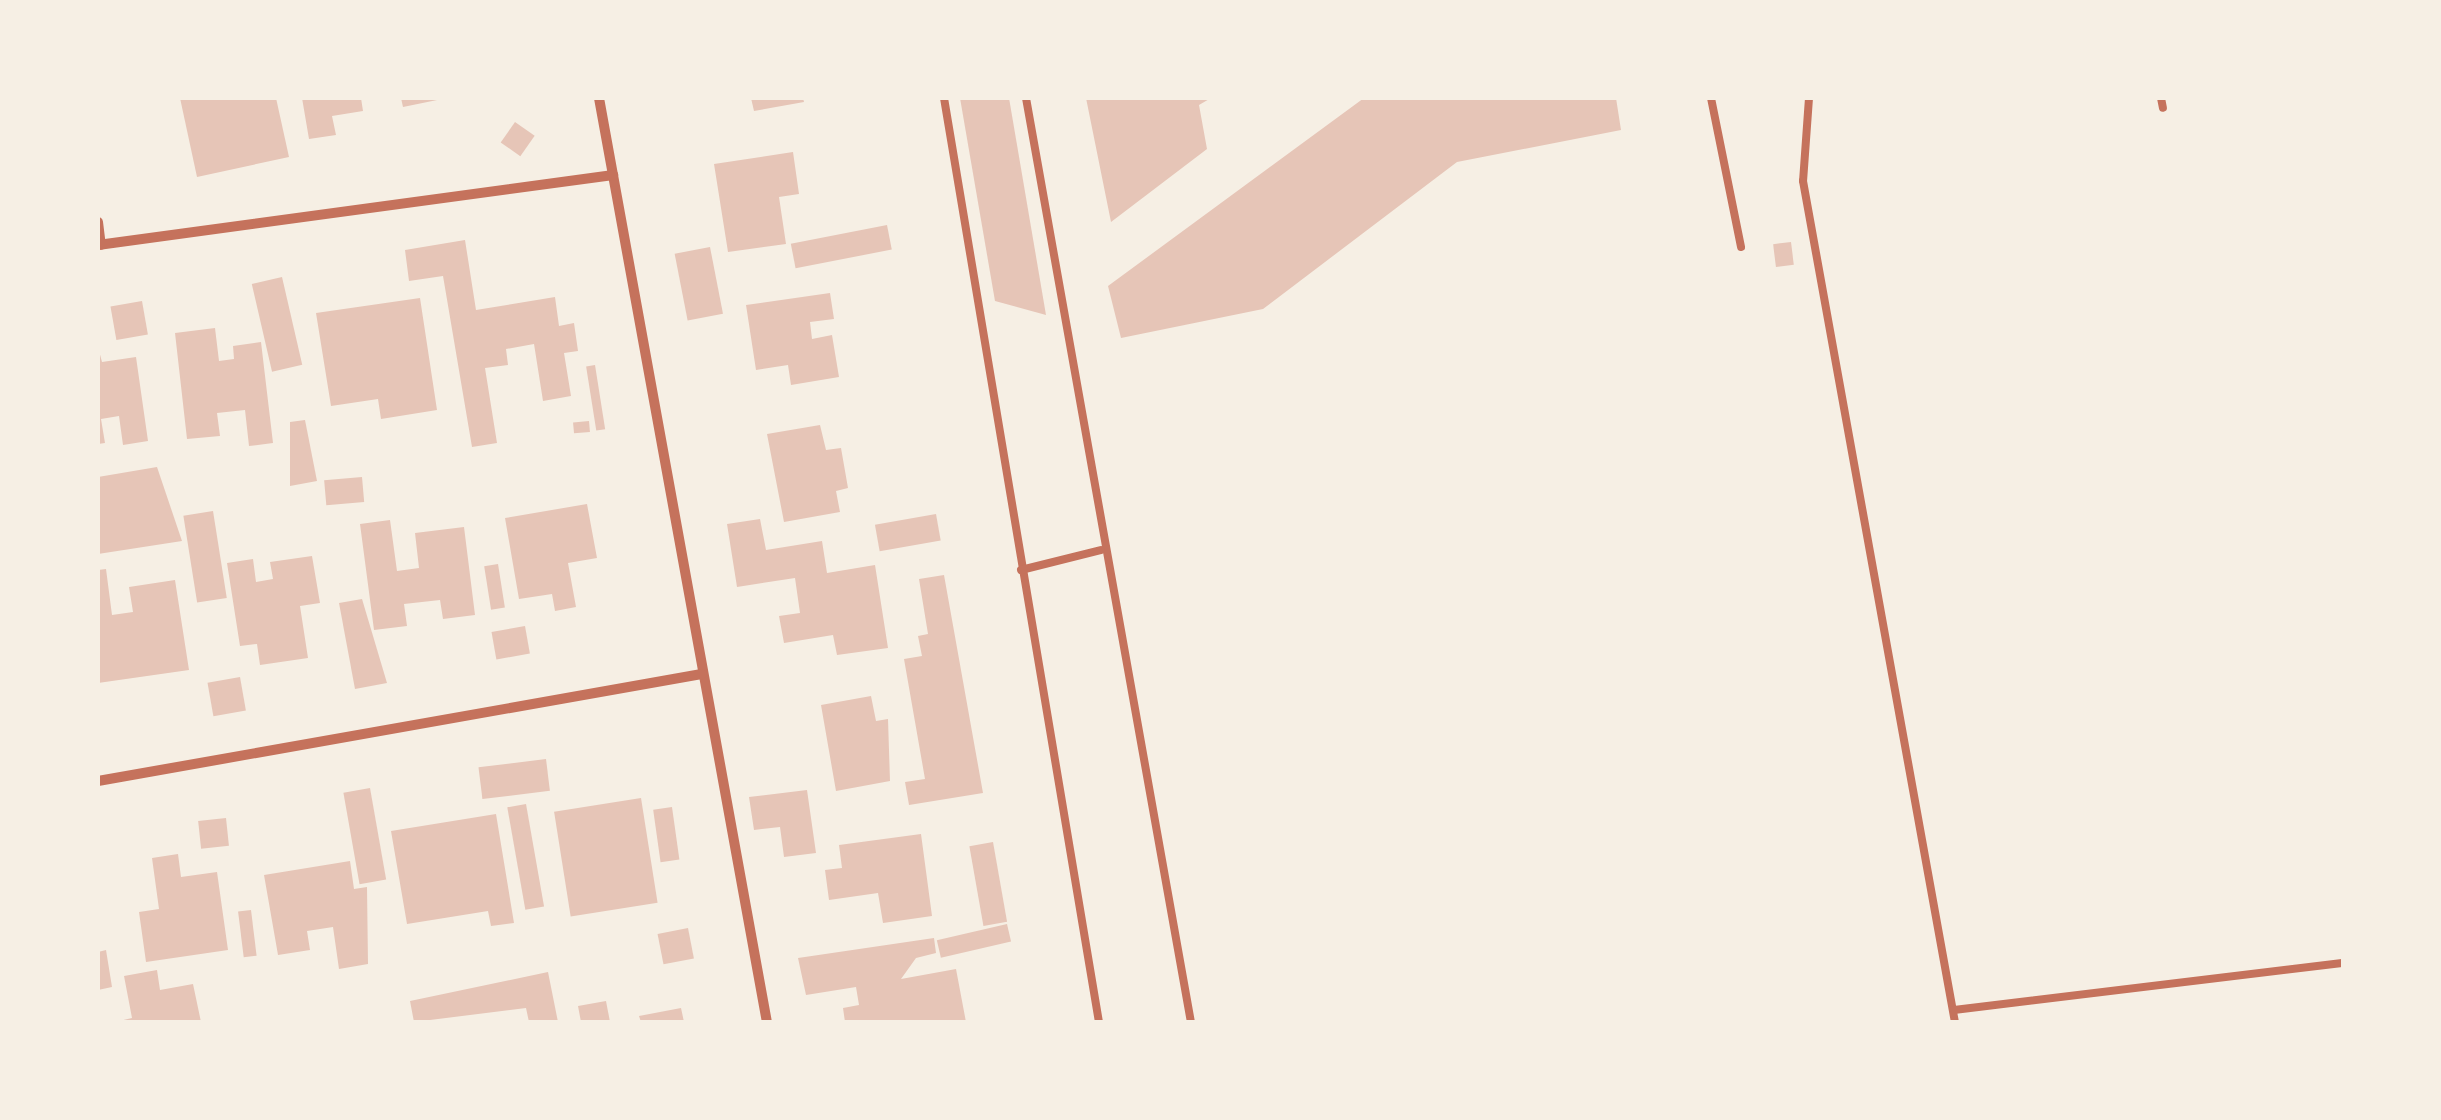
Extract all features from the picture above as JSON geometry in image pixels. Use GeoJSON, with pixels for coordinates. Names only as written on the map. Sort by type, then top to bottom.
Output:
{"type":"FeatureCollection","features":[{"type":"Feature","properties":{"kind":"street"},"geometry":{"type":"LineString","coordinates":[[600,98],[767,1022]]}},
{"type":"Feature","properties":{"kind":"street"},"geometry":{"type":"LineString","coordinates":[[98,222],[100,245],[613,175]]}},
{"type":"Feature","properties":{"kind":"street"},"geometry":{"type":"LineString","coordinates":[[98,782],[702,674]]}},
{"type":"Feature","properties":{"kind":"lane"},"geometry":{"type":"LineString","coordinates":[[944,98],[1099,1022]]}},
{"type":"Feature","properties":{"kind":"lane"},"geometry":{"type":"LineString","coordinates":[[1026,98],[1101,550],[1191,1022]]}},
{"type":"Feature","properties":{"kind":"lane"},"geometry":{"type":"LineString","coordinates":[[1711,98],[1741,247]]}},
{"type":"Feature","properties":{"kind":"lane"},"geometry":{"type":"LineString","coordinates":[[1809,98],[1803,180],[1956,1022]]}},
{"type":"Feature","properties":{"kind":"lane"},"geometry":{"type":"LineString","coordinates":[[1021,570],[1101,550]]}},
{"type":"Feature","properties":{"kind":"lane"},"geometry":{"type":"LineString","coordinates":[[1954,1010],[2344,963]]}},
{"type":"Feature","properties":{"kind":"building"},"geometry":{"type":"Polygon","coordinates":[[[180,98],[276,98],[289,157],[197,177],[180,98]]]}},
{"type":"Feature","properties":{"kind":"building"},"geometry":{"type":"Polygon","coordinates":[[[302,98],[361,98],[363,111],[332,116],[336,135],[309,139],[302,98]]]}},
{"type":"Feature","properties":{"kind":"building"},"geometry":{"type":"Polygon","coordinates":[[[401,98],[442,98],[442,99],[403,107],[401,98]]]}},
{"type":"Feature","properties":{"kind":"building"},"geometry":{"type":"Polygon","coordinates":[[[751,98],[803,98],[804,102],[754,111],[751,98]]]}},
{"type":"Feature","properties":{"kind":"building"},"geometry":{"type":"Polygon","coordinates":[[[960,98],[1009,98],[1046,315],[995,301],[960,98]]]}},
{"type":"Feature","properties":{"kind":"building"},"geometry":{"type":"Polygon","coordinates":[[[1086,98],[1211,98],[1199,105],[1207,149],[1111,222],[1086,98]]]}},
{"type":"Feature","properties":{"kind":"building"},"geometry":{"type":"Polygon","coordinates":[[[1364,98],[1616,98],[1621,130],[1457,162],[1263,309],[1121,338],[1108,286],[1364,98]]]}},
{"type":"Feature","properties":{"kind":"building"},"geometry":{"type":"Polygon","coordinates":[[[515,122],[535,136],[520,156],[501,142],[515,122]]]}},
{"type":"Feature","properties":{"kind":"building"},"geometry":{"type":"Polygon","coordinates":[[[793,152],[799,194],[779,197],[786,244],[728,252],[714,164],[793,152]]]}},
{"type":"Feature","properties":{"kind":"building"},"geometry":{"type":"Polygon","coordinates":[[[887,225],[892,250],[796,268],[791,244],[887,225]]]}},
{"type":"Feature","properties":{"kind":"building"},"geometry":{"type":"Polygon","coordinates":[[[465,240],[476,310],[555,297],[559,326],[574,323],[578,351],[564,353],[571,396],[543,401],[534,344],[506,349],[508,365],[485,368],[497,443],[472,447],[443,276],[409,281],[405,250],[465,240]]]}},
{"type":"Feature","properties":{"kind":"building"},"geometry":{"type":"Polygon","coordinates":[[[1791,242],[1794,265],[1776,267],[1773,244],[1791,242]]]}},
{"type":"Feature","properties":{"kind":"building"},"geometry":{"type":"Polygon","coordinates":[[[710,247],[723,314],[688,321],[675,254],[710,247]]]}},
{"type":"Feature","properties":{"kind":"building"},"geometry":{"type":"Polygon","coordinates":[[[282,277],[302,365],[272,372],[252,284],[282,277]]]}},
{"type":"Feature","properties":{"kind":"building"},"geometry":{"type":"Polygon","coordinates":[[[830,293],[834,319],[810,322],[812,339],[832,335],[839,377],[791,385],[788,365],[756,370],[746,305],[830,293]]]}},
{"type":"Feature","properties":{"kind":"building"},"geometry":{"type":"Polygon","coordinates":[[[420,298],[437,410],[381,419],[378,399],[331,406],[316,313],[420,298]]]}},
{"type":"Feature","properties":{"kind":"building"},"geometry":{"type":"Polygon","coordinates":[[[142,301],[148,334],[116,340],[110,307],[142,301]]]}},
{"type":"Feature","properties":{"kind":"building"},"geometry":{"type":"Polygon","coordinates":[[[215,328],[219,361],[234,359],[233,346],[261,342],[273,443],[249,446],[245,410],[217,413],[220,436],[187,439],[175,333],[215,328]]]}},
{"type":"Feature","properties":{"kind":"building"},"geometry":{"type":"Polygon","coordinates":[[[98,347],[102,362],[136,357],[148,441],[123,445],[119,416],[101,419],[105,443],[98,444],[98,347]]]}},
{"type":"Feature","properties":{"kind":"building"},"geometry":{"type":"Polygon","coordinates":[[[595,365],[605,429],[596,431],[586,366],[595,365]]]}},
{"type":"Feature","properties":{"kind":"building"},"geometry":{"type":"Polygon","coordinates":[[[305,420],[317,481],[290,486],[290,422],[305,420]]]}},
{"type":"Feature","properties":{"kind":"building"},"geometry":{"type":"Polygon","coordinates":[[[589,421],[590,432],[574,433],[573,422],[589,421]]]}},
{"type":"Feature","properties":{"kind":"building"},"geometry":{"type":"Polygon","coordinates":[[[820,425],[826,450],[841,448],[848,488],[836,491],[840,512],[784,522],[767,434],[820,425]]]}},
{"type":"Feature","properties":{"kind":"building"},"geometry":{"type":"Polygon","coordinates":[[[157,467],[182,541],[98,554],[98,477],[157,467]]]}},
{"type":"Feature","properties":{"kind":"building"},"geometry":{"type":"Polygon","coordinates":[[[362,477],[364,502],[326,505],[324,480],[362,477]]]}},
{"type":"Feature","properties":{"kind":"building"},"geometry":{"type":"Polygon","coordinates":[[[587,504],[597,558],[568,563],[576,607],[555,611],[552,594],[519,599],[505,518],[587,504]]]}},
{"type":"Feature","properties":{"kind":"building"},"geometry":{"type":"Polygon","coordinates":[[[213,511],[227,598],[197,603],[183,516],[213,511]]]}},
{"type":"Feature","properties":{"kind":"building"},"geometry":{"type":"Polygon","coordinates":[[[936,514],[941,541],[880,551],[875,525],[936,514]]]}},
{"type":"Feature","properties":{"kind":"building"},"geometry":{"type":"Polygon","coordinates":[[[760,519],[766,550],[822,541],[827,573],[875,565],[888,648],[837,655],[833,635],[784,643],[779,616],[800,613],[795,578],[737,587],[727,524],[760,519]]]}},
{"type":"Feature","properties":{"kind":"building"},"geometry":{"type":"Polygon","coordinates":[[[390,520],[397,571],[419,568],[415,533],[464,527],[475,615],[443,619],[440,600],[404,604],[407,626],[374,630],[360,524],[390,520]]]}},
{"type":"Feature","properties":{"kind":"building"},"geometry":{"type":"Polygon","coordinates":[[[312,556],[320,603],[300,606],[308,658],[260,665],[257,644],[240,646],[227,563],[253,559],[256,582],[273,579],[270,562],[312,556]]]}},
{"type":"Feature","properties":{"kind":"building"},"geometry":{"type":"Polygon","coordinates":[[[498,564],[505,607],[491,610],[484,566],[498,564]]]}},
{"type":"Feature","properties":{"kind":"building"},"geometry":{"type":"Polygon","coordinates":[[[106,569],[112,615],[133,612],[129,587],[175,580],[189,670],[98,683],[98,570],[106,569]]]}},
{"type":"Feature","properties":{"kind":"building"},"geometry":{"type":"Polygon","coordinates":[[[944,575],[983,793],[909,805],[905,782],[925,779],[904,659],[922,656],[918,636],[928,634],[919,579],[944,575]]]}},
{"type":"Feature","properties":{"kind":"building"},"geometry":{"type":"Polygon","coordinates":[[[362,599],[387,683],[355,689],[339,603],[362,599]]]}},
{"type":"Feature","properties":{"kind":"building"},"geometry":{"type":"Polygon","coordinates":[[[525,626],[530,654],[496,659],[492,632],[525,626]]]}},
{"type":"Feature","properties":{"kind":"building"},"geometry":{"type":"Polygon","coordinates":[[[240,677],[246,710],[213,716],[208,683],[240,677]]]}},
{"type":"Feature","properties":{"kind":"building"},"geometry":{"type":"Polygon","coordinates":[[[871,696],[876,721],[888,719],[890,781],[836,791],[821,705],[871,696]]]}},
{"type":"Feature","properties":{"kind":"building"},"geometry":{"type":"Polygon","coordinates":[[[546,759],[550,791],[482,799],[479,767],[546,759]]]}},
{"type":"Feature","properties":{"kind":"building"},"geometry":{"type":"Polygon","coordinates":[[[370,788],[386,880],[360,884],[343,793],[370,788]]]}},
{"type":"Feature","properties":{"kind":"building"},"geometry":{"type":"Polygon","coordinates":[[[807,790],[816,853],[784,857],[780,827],[754,830],[749,797],[807,790]]]}},
{"type":"Feature","properties":{"kind":"building"},"geometry":{"type":"Polygon","coordinates":[[[641,798],[658,903],[571,916],[554,812],[641,798]]]}},
{"type":"Feature","properties":{"kind":"building"},"geometry":{"type":"Polygon","coordinates":[[[526,804],[544,906],[525,910],[507,807],[526,804]]]}},
{"type":"Feature","properties":{"kind":"building"},"geometry":{"type":"Polygon","coordinates":[[[672,807],[679,859],[661,862],[653,810],[672,807]]]}},
{"type":"Feature","properties":{"kind":"building"},"geometry":{"type":"Polygon","coordinates":[[[496,814],[514,923],[491,926],[488,911],[407,924],[391,831],[496,814]]]}},
{"type":"Feature","properties":{"kind":"building"},"geometry":{"type":"Polygon","coordinates":[[[226,818],[229,846],[201,849],[198,821],[226,818]]]}},
{"type":"Feature","properties":{"kind":"building"},"geometry":{"type":"Polygon","coordinates":[[[921,834],[932,916],[883,923],[878,893],[829,900],[825,870],[842,868],[839,845],[921,834]]]}},
{"type":"Feature","properties":{"kind":"building"},"geometry":{"type":"Polygon","coordinates":[[[993,842],[1007,922],[983,926],[969,846],[993,842]]]}},
{"type":"Feature","properties":{"kind":"building"},"geometry":{"type":"Polygon","coordinates":[[[178,854],[181,877],[217,872],[228,950],[146,962],[139,912],[159,909],[152,858],[178,854]]]}},
{"type":"Feature","properties":{"kind":"building"},"geometry":{"type":"Polygon","coordinates":[[[350,861],[354,889],[367,887],[368,964],[339,969],[333,927],[307,931],[310,950],[278,955],[264,875],[350,861]]]}},
{"type":"Feature","properties":{"kind":"building"},"geometry":{"type":"Polygon","coordinates":[[[251,910],[257,956],[244,957],[238,912],[251,910]]]}},
{"type":"Feature","properties":{"kind":"building"},"geometry":{"type":"Polygon","coordinates":[[[1007,924],[1011,942],[941,958],[937,940],[1007,924]]]}},
{"type":"Feature","properties":{"kind":"building"},"geometry":{"type":"Polygon","coordinates":[[[688,928],[694,958],[663,964],[658,934],[688,928]]]}},
{"type":"Feature","properties":{"kind":"building"},"geometry":{"type":"Polygon","coordinates":[[[934,938],[936,953],[916,958],[901,979],[956,969],[966,1022],[845,1022],[843,1008],[859,1005],[856,987],[806,995],[798,958],[934,938]]]}},
{"type":"Feature","properties":{"kind":"building"},"geometry":{"type":"Polygon","coordinates":[[[106,950],[112,987],[98,990],[98,952],[106,950]]]}},
{"type":"Feature","properties":{"kind":"building"},"geometry":{"type":"Polygon","coordinates":[[[157,970],[160,990],[193,984],[201,1022],[115,1022],[132,1018],[124,976],[157,970]]]}},
{"type":"Feature","properties":{"kind":"building"},"geometry":{"type":"Polygon","coordinates":[[[548,972],[558,1022],[529,1022],[526,1008],[414,1022],[410,1001],[548,972]]]}},
{"type":"Feature","properties":{"kind":"building"},"geometry":{"type":"Polygon","coordinates":[[[606,1001],[610,1022],[581,1022],[578,1006],[606,1001]]]}},
{"type":"Feature","properties":{"kind":"building"},"geometry":{"type":"Polygon","coordinates":[[[681,1008],[684,1022],[641,1022],[639,1016],[681,1008]]]}}]}
